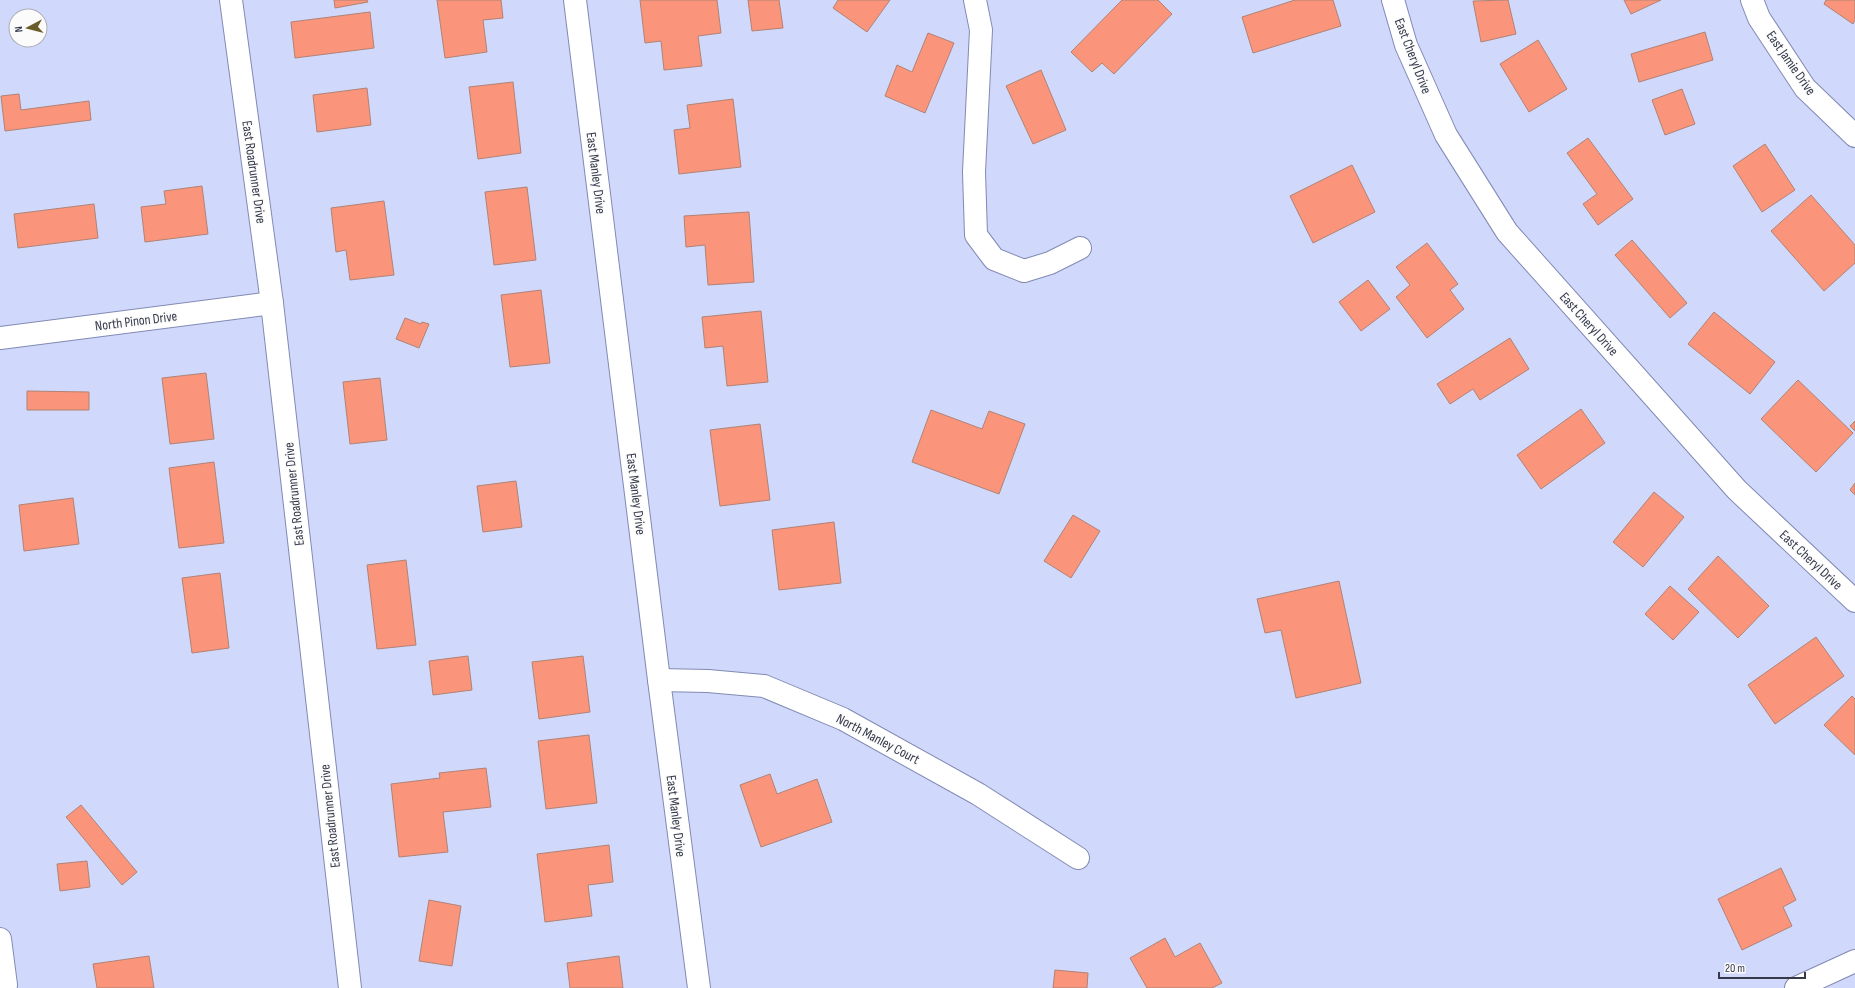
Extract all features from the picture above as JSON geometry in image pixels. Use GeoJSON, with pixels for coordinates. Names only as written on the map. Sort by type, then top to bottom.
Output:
{"type":"FeatureCollection","features":[{"type":"Feature","properties":{"kind":"street","name":"East Roadrunner Drive"},"geometry":{"type":"LineString","coordinates":[[231,0],[272,304],[350,988]]}},
{"type":"Feature","properties":{"kind":"street","name":"East Manley Drive"},"geometry":{"type":"LineString","coordinates":[[575,0],[658,680],[699,988]]}},
{"type":"Feature","properties":{"kind":"street"},"geometry":{"type":"LineString","coordinates":[[975,0],[981,30],[974,172],[976,235],[994,258],[1024,271],[1050,263],[1080,248]]}},
{"type":"Feature","properties":{"kind":"street","name":"East Cheryl Drive"},"geometry":{"type":"LineString","coordinates":[[1393,0],[1406,45],[1446,135],[1507,232],[1737,490],[1855,601]]}},
{"type":"Feature","properties":{"kind":"street","name":"East Jamie Drive"},"geometry":{"type":"LineString","coordinates":[[1752,0],[1759,18],[1805,88],[1855,136]]}},
{"type":"Feature","properties":{"kind":"street","name":"North Pinon Drive"},"geometry":{"type":"LineString","coordinates":[[0,338],[272,304]]}},
{"type":"Feature","properties":{"kind":"street","name":"North Manley Court"},"geometry":{"type":"LineString","coordinates":[[658,680],[708,681],[764,686],[843,719],[978,794],[1078,858]]}},
{"type":"Feature","properties":{"kind":"street"},"geometry":{"type":"LineString","coordinates":[[0,939],[6,985]]}},
{"type":"Feature","properties":{"kind":"street"},"geometry":{"type":"LineString","coordinates":[[1796,988],[1855,961]]}},
{"type":"Feature","properties":{"kind":"building"},"geometry":{"type":"Polygon","coordinates":[[[334,0],[367,0],[368,2],[335,8],[334,0]]]}},
{"type":"Feature","properties":{"kind":"building"},"geometry":{"type":"Polygon","coordinates":[[[437,0],[501,0],[503,18],[483,20],[487,52],[445,58],[437,0]]]}},
{"type":"Feature","properties":{"kind":"building"},"geometry":{"type":"Polygon","coordinates":[[[640,0],[717,0],[721,33],[698,36],[702,66],[664,70],[661,41],[645,43],[640,0]]]}},
{"type":"Feature","properties":{"kind":"building"},"geometry":{"type":"Polygon","coordinates":[[[748,0],[779,0],[783,28],[752,31],[748,0]]]}},
{"type":"Feature","properties":{"kind":"building"},"geometry":{"type":"Polygon","coordinates":[[[838,0],[890,0],[867,32],[833,8],[838,0]]]}},
{"type":"Feature","properties":{"kind":"building"},"geometry":{"type":"Polygon","coordinates":[[[1122,0],[1158,0],[1172,14],[1114,74],[1102,63],[1092,72],[1071,52],[1122,0]]]}},
{"type":"Feature","properties":{"kind":"building"},"geometry":{"type":"Polygon","coordinates":[[[1295,0],[1333,0],[1341,26],[1253,53],[1242,17],[1295,0]]]}},
{"type":"Feature","properties":{"kind":"building"},"geometry":{"type":"Polygon","coordinates":[[[1508,0],[1516,34],[1481,42],[1473,1],[1508,0]]]}},
{"type":"Feature","properties":{"kind":"building"},"geometry":{"type":"Polygon","coordinates":[[[1624,0],[1661,0],[1631,14],[1624,0]]]}},
{"type":"Feature","properties":{"kind":"building"},"geometry":{"type":"Polygon","coordinates":[[[1826,0],[1855,0],[1855,20],[1853,24],[1824,4],[1826,0]]]}},
{"type":"Feature","properties":{"kind":"building"},"geometry":{"type":"Polygon","coordinates":[[[370,12],[374,48],[295,58],[291,22],[370,12]]]}},
{"type":"Feature","properties":{"kind":"building"},"geometry":{"type":"Polygon","coordinates":[[[1705,32],[1713,60],[1639,82],[1631,54],[1705,32]]]}},
{"type":"Feature","properties":{"kind":"building"},"geometry":{"type":"Polygon","coordinates":[[[928,33],[954,43],[925,113],[885,96],[897,65],[912,72],[928,33]]]}},
{"type":"Feature","properties":{"kind":"building"},"geometry":{"type":"Polygon","coordinates":[[[1538,40],[1567,89],[1529,112],[1500,64],[1538,40]]]}},
{"type":"Feature","properties":{"kind":"building"},"geometry":{"type":"Polygon","coordinates":[[[1041,70],[1066,130],[1033,144],[1006,86],[1041,70]]]}},
{"type":"Feature","properties":{"kind":"building"},"geometry":{"type":"Polygon","coordinates":[[[513,82],[521,153],[478,159],[469,87],[513,82]]]}},
{"type":"Feature","properties":{"kind":"building"},"geometry":{"type":"Polygon","coordinates":[[[367,88],[371,125],[317,132],[313,95],[367,88]]]}},
{"type":"Feature","properties":{"kind":"building"},"geometry":{"type":"Polygon","coordinates":[[[1682,89],[1695,124],[1665,135],[1652,100],[1682,89]]]}},
{"type":"Feature","properties":{"kind":"building"},"geometry":{"type":"Polygon","coordinates":[[[19,94],[21,110],[89,101],[91,120],[5,131],[1,96],[19,94]]]}},
{"type":"Feature","properties":{"kind":"building"},"geometry":{"type":"Polygon","coordinates":[[[733,99],[741,167],[679,174],[674,130],[690,128],[687,105],[733,99]]]}},
{"type":"Feature","properties":{"kind":"building"},"geometry":{"type":"Polygon","coordinates":[[[1588,138],[1633,199],[1598,225],[1583,204],[1597,194],[1567,153],[1588,138]]]}},
{"type":"Feature","properties":{"kind":"building"},"geometry":{"type":"Polygon","coordinates":[[[1765,144],[1795,190],[1762,212],[1733,166],[1765,144]]]}},
{"type":"Feature","properties":{"kind":"building"},"geometry":{"type":"Polygon","coordinates":[[[1352,165],[1375,212],[1313,243],[1290,196],[1352,165]]]}},
{"type":"Feature","properties":{"kind":"building"},"geometry":{"type":"Polygon","coordinates":[[[202,186],[208,234],[145,242],[141,207],[166,204],[164,191],[202,186]]]}},
{"type":"Feature","properties":{"kind":"building"},"geometry":{"type":"Polygon","coordinates":[[[527,187],[536,260],[494,265],[485,192],[527,187]]]}},
{"type":"Feature","properties":{"kind":"building"},"geometry":{"type":"Polygon","coordinates":[[[1811,195],[1855,245],[1855,263],[1824,291],[1771,231],[1811,195]]]}},
{"type":"Feature","properties":{"kind":"building"},"geometry":{"type":"Polygon","coordinates":[[[384,201],[394,275],[350,280],[346,250],[336,252],[331,208],[384,201]]]}},
{"type":"Feature","properties":{"kind":"building"},"geometry":{"type":"Polygon","coordinates":[[[94,204],[98,238],[18,248],[14,214],[94,204]]]}},
{"type":"Feature","properties":{"kind":"building"},"geometry":{"type":"Polygon","coordinates":[[[749,212],[754,282],[708,285],[705,245],[686,247],[684,216],[749,212]]]}},
{"type":"Feature","properties":{"kind":"building"},"geometry":{"type":"Polygon","coordinates":[[[1632,240],[1687,303],[1670,318],[1615,255],[1632,240]]]}},
{"type":"Feature","properties":{"kind":"building"},"geometry":{"type":"Polygon","coordinates":[[[1427,243],[1458,284],[1450,290],[1464,309],[1427,338],[1396,297],[1410,285],[1396,267],[1427,243]]]}},
{"type":"Feature","properties":{"kind":"building"},"geometry":{"type":"Polygon","coordinates":[[[1368,280],[1390,309],[1361,331],[1339,302],[1368,280]]]}},
{"type":"Feature","properties":{"kind":"building"},"geometry":{"type":"Polygon","coordinates":[[[541,290],[550,363],[510,367],[501,295],[541,290]]]}},
{"type":"Feature","properties":{"kind":"building"},"geometry":{"type":"Polygon","coordinates":[[[761,311],[768,382],[727,386],[723,346],[705,348],[702,317],[761,311]]]}},
{"type":"Feature","properties":{"kind":"building"},"geometry":{"type":"Polygon","coordinates":[[[1714,312],[1775,362],[1750,394],[1688,344],[1714,312]]]}},
{"type":"Feature","properties":{"kind":"building"},"geometry":{"type":"Polygon","coordinates":[[[405,318],[421,324],[422,322],[429,324],[419,348],[396,339],[405,318]]]}},
{"type":"Feature","properties":{"kind":"building"},"geometry":{"type":"Polygon","coordinates":[[[1510,338],[1529,369],[1480,400],[1473,389],[1450,404],[1437,384],[1510,338]]]}},
{"type":"Feature","properties":{"kind":"building"},"geometry":{"type":"Polygon","coordinates":[[[206,373],[214,439],[170,444],[162,378],[206,373]]]}},
{"type":"Feature","properties":{"kind":"building"},"geometry":{"type":"Polygon","coordinates":[[[380,378],[387,440],[350,444],[343,382],[380,378]]]}},
{"type":"Feature","properties":{"kind":"building"},"geometry":{"type":"Polygon","coordinates":[[[1798,380],[1853,433],[1816,472],[1761,419],[1798,380]]]}},
{"type":"Feature","properties":{"kind":"building"},"geometry":{"type":"Polygon","coordinates":[[[27,391],[89,392],[89,410],[27,410],[27,391]]]}},
{"type":"Feature","properties":{"kind":"building"},"geometry":{"type":"Polygon","coordinates":[[[1581,409],[1605,443],[1541,489],[1517,455],[1581,409]]]}},
{"type":"Feature","properties":{"kind":"building"},"geometry":{"type":"Polygon","coordinates":[[[931,410],[982,429],[989,411],[1025,424],[999,494],[912,462],[931,410]]]}},
{"type":"Feature","properties":{"kind":"building"},"geometry":{"type":"Polygon","coordinates":[[[1855,421],[1855,431],[1850,426],[1855,421]]]}},
{"type":"Feature","properties":{"kind":"building"},"geometry":{"type":"Polygon","coordinates":[[[760,424],[770,500],[720,506],[710,430],[760,424]]]}},
{"type":"Feature","properties":{"kind":"building"},"geometry":{"type":"Polygon","coordinates":[[[214,462],[224,543],[179,548],[169,468],[214,462]]]}},
{"type":"Feature","properties":{"kind":"building"},"geometry":{"type":"Polygon","coordinates":[[[516,481],[522,527],[483,532],[477,486],[516,481]]]}},
{"type":"Feature","properties":{"kind":"building"},"geometry":{"type":"Polygon","coordinates":[[[1855,483],[1855,495],[1850,490],[1855,483]]]}},
{"type":"Feature","properties":{"kind":"building"},"geometry":{"type":"Polygon","coordinates":[[[1654,492],[1684,517],[1643,567],[1613,542],[1654,492]]]}},
{"type":"Feature","properties":{"kind":"building"},"geometry":{"type":"Polygon","coordinates":[[[73,498],[79,544],[24,551],[19,505],[73,498]]]}},
{"type":"Feature","properties":{"kind":"building"},"geometry":{"type":"Polygon","coordinates":[[[1073,515],[1100,531],[1071,578],[1044,561],[1073,515]]]}},
{"type":"Feature","properties":{"kind":"building"},"geometry":{"type":"Polygon","coordinates":[[[834,522],[841,583],[779,590],[772,530],[834,522]]]}},
{"type":"Feature","properties":{"kind":"building"},"geometry":{"type":"Polygon","coordinates":[[[1718,556],[1769,606],[1738,638],[1688,589],[1718,556]]]}},
{"type":"Feature","properties":{"kind":"building"},"geometry":{"type":"Polygon","coordinates":[[[406,560],[416,645],[377,649],[367,565],[406,560]]]}},
{"type":"Feature","properties":{"kind":"building"},"geometry":{"type":"Polygon","coordinates":[[[220,573],[229,648],[192,653],[182,578],[220,573]]]}},
{"type":"Feature","properties":{"kind":"building"},"geometry":{"type":"Polygon","coordinates":[[[1339,581],[1361,683],[1296,698],[1281,630],[1265,633],[1257,599],[1339,581]]]}},
{"type":"Feature","properties":{"kind":"building"},"geometry":{"type":"Polygon","coordinates":[[[1670,586],[1699,612],[1673,640],[1645,614],[1670,586]]]}},
{"type":"Feature","properties":{"kind":"building"},"geometry":{"type":"Polygon","coordinates":[[[1816,637],[1844,676],[1775,724],[1748,685],[1816,637]]]}},
{"type":"Feature","properties":{"kind":"building"},"geometry":{"type":"Polygon","coordinates":[[[468,656],[472,690],[433,695],[429,661],[468,656]]]}},
{"type":"Feature","properties":{"kind":"building"},"geometry":{"type":"Polygon","coordinates":[[[583,656],[590,712],[539,719],[532,662],[583,656]]]}},
{"type":"Feature","properties":{"kind":"building"},"geometry":{"type":"Polygon","coordinates":[[[1852,696],[1855,699],[1855,755],[1824,725],[1852,696]]]}},
{"type":"Feature","properties":{"kind":"building"},"geometry":{"type":"Polygon","coordinates":[[[589,735],[597,803],[546,809],[538,741],[589,735]]]}},
{"type":"Feature","properties":{"kind":"building"},"geometry":{"type":"Polygon","coordinates":[[[486,768],[491,807],[443,812],[448,852],[399,857],[391,784],[440,778],[439,773],[486,768]]]}},
{"type":"Feature","properties":{"kind":"building"},"geometry":{"type":"Polygon","coordinates":[[[770,774],[777,794],[817,779],[832,822],[761,847],[740,785],[770,774]]]}},
{"type":"Feature","properties":{"kind":"building"},"geometry":{"type":"Polygon","coordinates":[[[81,805],[137,872],[122,885],[66,817],[81,805]]]}},
{"type":"Feature","properties":{"kind":"building"},"geometry":{"type":"Polygon","coordinates":[[[609,845],[613,882],[588,885],[592,916],[545,922],[537,854],[609,845]]]}},
{"type":"Feature","properties":{"kind":"building"},"geometry":{"type":"Polygon","coordinates":[[[87,861],[90,887],[60,891],[57,864],[87,861]]]}},
{"type":"Feature","properties":{"kind":"building"},"geometry":{"type":"Polygon","coordinates":[[[1781,868],[1796,900],[1783,907],[1792,926],[1742,950],[1718,899],[1781,868]]]}},
{"type":"Feature","properties":{"kind":"building"},"geometry":{"type":"Polygon","coordinates":[[[429,900],[461,906],[452,966],[419,961],[429,900]]]}},
{"type":"Feature","properties":{"kind":"building"},"geometry":{"type":"Polygon","coordinates":[[[1165,938],[1175,957],[1200,943],[1222,983],[1212,988],[1147,988],[1130,958],[1165,938]]]}},
{"type":"Feature","properties":{"kind":"building"},"geometry":{"type":"Polygon","coordinates":[[[149,956],[154,988],[97,988],[93,964],[149,956]]]}},
{"type":"Feature","properties":{"kind":"building"},"geometry":{"type":"Polygon","coordinates":[[[619,956],[623,988],[570,988],[567,963],[619,956]]]}},
{"type":"Feature","properties":{"kind":"building"},"geometry":{"type":"Polygon","coordinates":[[[1055,970],[1088,973],[1087,988],[1053,988],[1055,970]]]}}]}
